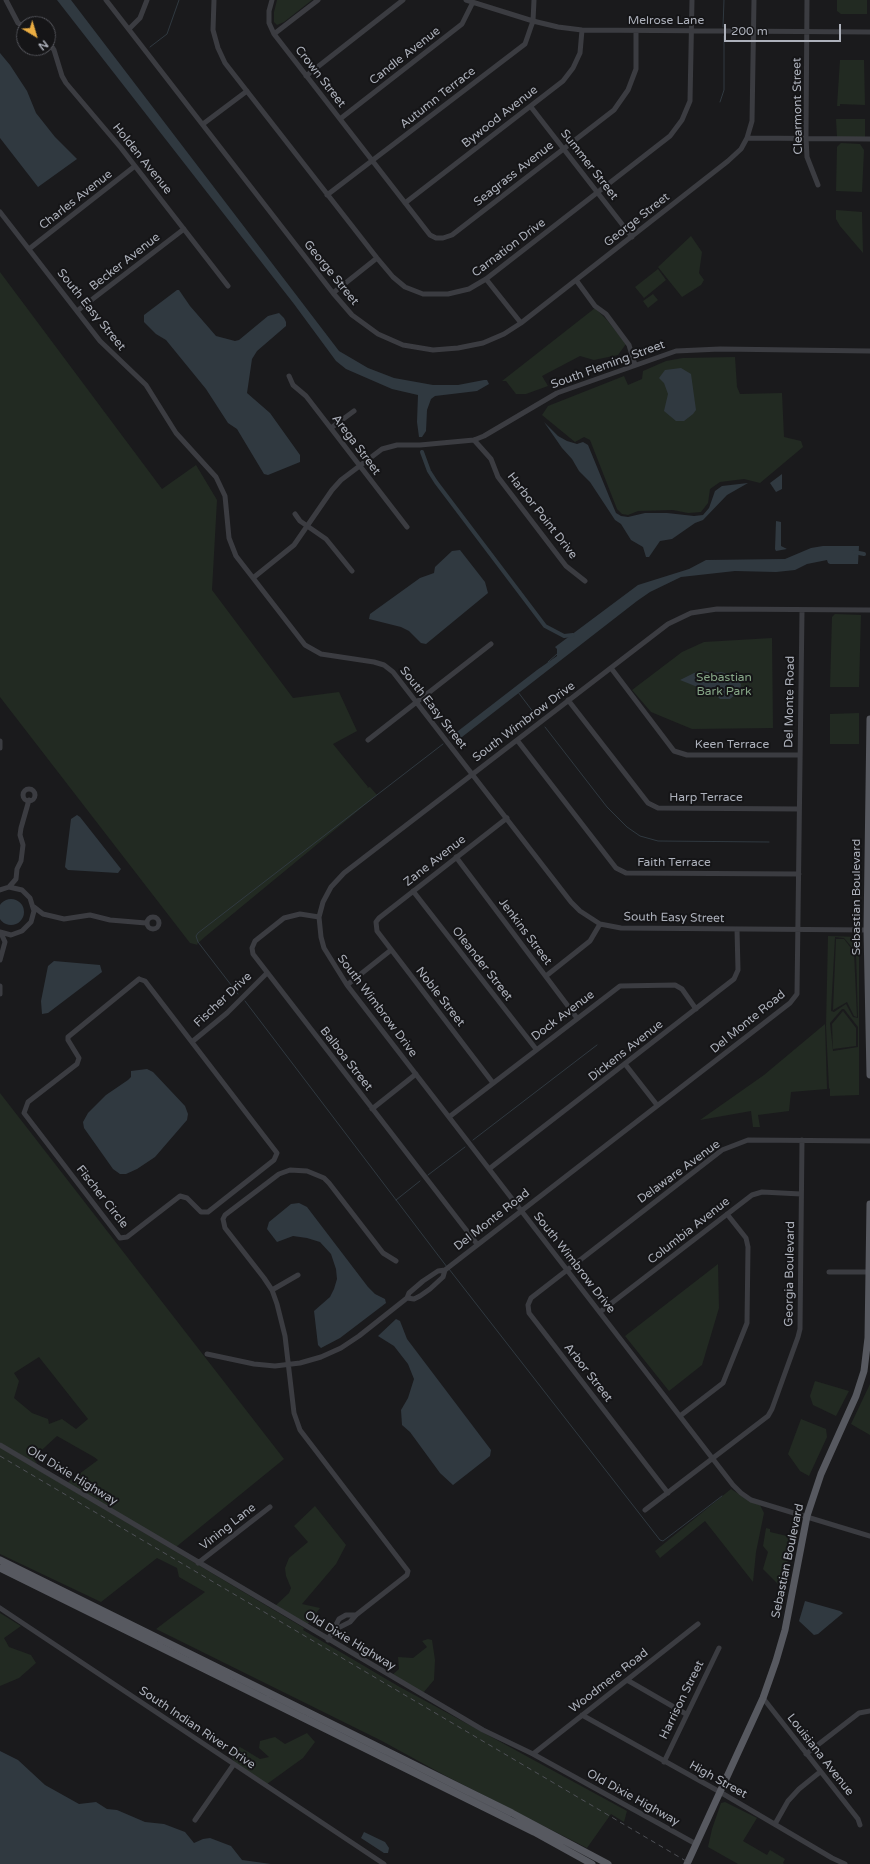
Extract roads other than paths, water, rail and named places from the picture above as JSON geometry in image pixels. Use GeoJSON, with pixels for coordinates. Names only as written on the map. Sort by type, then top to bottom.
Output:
{"type":"FeatureCollection","features":[{"type":"Feature","properties":{"kind":"main road","name":"Sebastian Boulevard"},"geometry":{"type":"LineString","coordinates":[[870,719],[870,1076]]}},
{"type":"Feature","properties":{"kind":"main road","name":"Sebastian Boulevard"},"geometry":{"type":"LineString","coordinates":[[687,1864],[763,1698],[784,1633],[807,1516],[821,1474],[856,1396],[864,1371],[868,1338],[870,1204]]}},
{"type":"Feature","properties":{"kind":"main road"},"geometry":{"type":"LineString","coordinates":[[0,1560],[409,1762],[565,1840],[608,1864]]}},
{"type":"Feature","properties":{"kind":"main road"},"geometry":{"type":"LineString","coordinates":[[0,1568],[338,1735],[592,1864]]}},
{"type":"Feature","properties":{"kind":"main road"},"geometry":{"type":"LineString","coordinates":[[156,1645],[162,1645],[167,1642]]}},
{"type":"Feature","properties":{"kind":"main road"},"geometry":{"type":"LineString","coordinates":[[170,1652],[182,1650]]}},
{"type":"Feature","properties":{"kind":"main road"},"geometry":{"type":"LineString","coordinates":[[338,1735],[348,1737],[405,1765],[409,1762]]}},
{"type":"Feature","properties":{"kind":"main road"},"geometry":{"type":"LineString","coordinates":[[424,1778],[432,1777],[488,1804],[497,1806]]}},
{"type":"Feature","properties":{"kind":"main road"},"geometry":{"type":"LineString","coordinates":[[555,1844],[565,1840]]}},
{"type":"Feature","properties":{"kind":"main road"},"geometry":{"type":"LineString","coordinates":[[568,1851],[581,1849]]}},
{"type":"Feature","properties":{"kind":"street"},"geometry":{"type":"LineString","coordinates":[[6,0],[16,19]]}},
{"type":"Feature","properties":{"kind":"street","name":"George Street"},"geometry":{"type":"LineString","coordinates":[[106,0],[333,293],[352,315],[378,334],[403,345],[433,350],[458,348],[483,343],[504,334],[521,323],[728,161],[741,149],[747,138]]}},
{"type":"Feature","properties":{"kind":"street"},"geometry":{"type":"LineString","coordinates":[[129,29],[140,18],[148,0]]}},
{"type":"Feature","properties":{"kind":"street","name":"Carnation Drive"},"geometry":{"type":"LineString","coordinates":[[214,0],[213,30],[218,48],[225,63],[327,195],[393,277],[405,287],[423,294],[448,294],[469,289],[486,279],[670,136],[682,120],[690,101],[692,0]]}},
{"type":"Feature","properties":{"kind":"street","name":"Crown Street"},"geometry":{"type":"LineString","coordinates":[[272,0],[269,11],[269,23],[274,34],[372,160]]}},
{"type":"Feature","properties":{"kind":"street"},"geometry":{"type":"LineString","coordinates":[[274,34],[318,0]]}},
{"type":"Feature","properties":{"kind":"street"},"geometry":{"type":"LineString","coordinates":[[306,76],[403,0]]}},
{"type":"Feature","properties":{"kind":"street","name":"Melrose Lane"},"geometry":{"type":"LineString","coordinates":[[466,0],[558,28],[582,30],[870,32]]}},
{"type":"Feature","properties":{"kind":"street","name":"Autumn Terrace"},"geometry":{"type":"LineString","coordinates":[[327,195],[525,44],[534,21],[534,0]]}},
{"type":"Feature","properties":{"kind":"street"},"geometry":{"type":"LineString","coordinates":[[754,0],[752,121],[747,138],[870,139]]}},
{"type":"Feature","properties":{"kind":"street","name":"Clearmont Street"},"geometry":{"type":"LineString","coordinates":[[807,0],[806,138],[808,156],[818,185]]}},
{"type":"Feature","properties":{"kind":"street","name":"Candle Avenue"},"geometry":{"type":"LineString","coordinates":[[340,119],[462,24],[473,2]]}},
{"type":"Feature","properties":{"kind":"street","name":"Bywood Avenue"},"geometry":{"type":"LineString","coordinates":[[405,203],[563,81],[573,68],[580,53],[582,30]]}},
{"type":"Feature","properties":{"kind":"street","name":"Seagrass Avenue"},"geometry":{"type":"LineString","coordinates":[[372,160],[430,235],[436,238],[443,238],[452,235],[614,110],[628,90],[636,70],[636,31]]}},
{"type":"Feature","properties":{"kind":"street","name":"Holden Avenue"},"geometry":{"type":"LineString","coordinates":[[56,56],[62,76],[66,83],[135,166],[228,286]]}},
{"type":"Feature","properties":{"kind":"street"},"geometry":{"type":"LineString","coordinates":[[203,124],[247,91]]}},
{"type":"Feature","properties":{"kind":"street","name":"Summer Street"},"geometry":{"type":"LineString","coordinates":[[531,107],[632,237]]}},
{"type":"Feature","properties":{"kind":"street","name":"Charles Avenue"},"geometry":{"type":"LineString","coordinates":[[29,249],[135,166]]}},
{"type":"Feature","properties":{"kind":"street","name":"South Easy Street"},"geometry":{"type":"LineString","coordinates":[[0,212],[108,350],[146,385],[176,433],[216,477],[225,496],[232,547],[253,578],[305,645],[312,650],[331,657],[374,662],[384,666],[400,679],[571,902],[580,911],[600,924],[621,928],[869,930]]}},
{"type":"Feature","properties":{"kind":"street","name":"Becker Avenue"},"geometry":{"type":"LineString","coordinates":[[77,311],[184,229]]}},
{"type":"Feature","properties":{"kind":"street"},"geometry":{"type":"LineString","coordinates":[[333,293],[377,258]]}},
{"type":"Feature","properties":{"kind":"street"},"geometry":{"type":"LineString","coordinates":[[486,279],[521,323]]}},
{"type":"Feature","properties":{"kind":"street"},"geometry":{"type":"LineString","coordinates":[[576,280],[596,306],[606,314],[629,345],[635,365]]}},
{"type":"Feature","properties":{"kind":"street","name":"South Fleming Street"},"geometry":{"type":"LineString","coordinates":[[253,578],[294,545],[332,490],[359,465],[382,449],[397,445],[420,445],[474,440],[484,436],[556,393],[676,351],[696,349],[870,351]]}},
{"type":"Feature","properties":{"kind":"street","name":"Arega Street"},"geometry":{"type":"LineString","coordinates":[[289,376],[293,385],[306,396],[407,528]]}},
{"type":"Feature","properties":{"kind":"street"},"geometry":{"type":"LineString","coordinates":[[331,428],[354,411]]}},
{"type":"Feature","properties":{"kind":"street","name":"Harbor Point Drive"},"geometry":{"type":"LineString","coordinates":[[474,440],[491,459],[498,477],[566,566],[585,581]]}},
{"type":"Feature","properties":{"kind":"street"},"geometry":{"type":"LineString","coordinates":[[295,514],[300,521],[326,539],[352,571]]}},
{"type":"Feature","properties":{"kind":"street","name":"South Wimbrow Drive"},"geometry":{"type":"LineString","coordinates":[[870,610],[802,611],[717,609],[691,613],[668,624],[344,873],[331,887],[324,902],[320,916],[321,936],[324,948],[347,985],[712,1459],[740,1493],[751,1500],[870,1536]]}},
{"type":"Feature","properties":{"kind":"street","name":"Del Monte Road"},"geometry":{"type":"LineString","coordinates":[[444,1270],[790,1003],[797,994],[802,611]]}},
{"type":"Feature","properties":{"kind":"street"},"geometry":{"type":"LineString","coordinates":[[368,740],[491,644]]}},
{"type":"Feature","properties":{"kind":"street","name":"Keen Terrace"},"geometry":{"type":"LineString","coordinates":[[611,668],[674,750],[687,755],[800,754]]}},
{"type":"Feature","properties":{"kind":"street","name":"Harp Terrace"},"geometry":{"type":"LineString","coordinates":[[568,700],[648,803],[658,808],[799,808]]}},
{"type":"Feature","properties":{"kind":"street","name":"Faith Terrace"},"geometry":{"type":"LineString","coordinates":[[517,740],[616,868],[626,873],[799,874]]}},
{"type":"Feature","properties":{"kind":"street"},"geometry":{"type":"LineString","coordinates":[[0,742],[0,748]]}},
{"type":"Feature","properties":{"kind":"street"},"geometry":{"type":"LineString","coordinates":[[9,887],[16,879],[23,853],[21,828],[29,800]]}},
{"type":"Feature","properties":{"kind":"street","name":"Zane Avenue"},"geometry":{"type":"LineString","coordinates":[[376,922],[379,918],[506,818]]}},
{"type":"Feature","properties":{"kind":"street","name":"Jenkins Street"},"geometry":{"type":"LineString","coordinates":[[456,858],[577,1018]]}},
{"type":"Feature","properties":{"kind":"street"},"geometry":{"type":"LineString","coordinates":[[16,879],[19,889]]}},
{"type":"Feature","properties":{"kind":"street"},"geometry":{"type":"LineString","coordinates":[[0,890],[9,887],[19,889],[29,896],[34,907],[43,914],[64,919],[90,915],[110,920],[146,923]]}},
{"type":"Feature","properties":{"kind":"street","name":"Oleander Street"},"geometry":{"type":"LineString","coordinates":[[413,891],[536,1049]]}},
{"type":"Feature","properties":{"kind":"street"},"geometry":{"type":"LineString","coordinates":[[33,918],[34,907]]}},
{"type":"Feature","properties":{"kind":"street"},"geometry":{"type":"LineString","coordinates":[[0,960],[5,942],[13,934],[24,930],[33,918],[43,914]]}},
{"type":"Feature","properties":{"kind":"street","name":"Balboa Street"},"geometry":{"type":"LineString","coordinates":[[320,916],[300,914],[284,918],[255,941],[252,948],[253,954],[477,1244]]}},
{"type":"Feature","properties":{"kind":"street","name":"Noble Street"},"geometry":{"type":"LineString","coordinates":[[376,922],[377,931],[493,1083]]}},
{"type":"Feature","properties":{"kind":"street"},"geometry":{"type":"LineString","coordinates":[[546,976],[590,941],[600,924]]}},
{"type":"Feature","properties":{"kind":"street","name":"Dickens Avenue"},"geometry":{"type":"LineString","coordinates":[[489,1169],[734,980],[738,970],[737,929]]}},
{"type":"Feature","properties":{"kind":"street"},"geometry":{"type":"LineString","coordinates":[[0,932],[13,934]]}},
{"type":"Feature","properties":{"kind":"street"},"geometry":{"type":"LineString","coordinates":[[0,932],[5,942]]}},
{"type":"Feature","properties":{"kind":"street"},"geometry":{"type":"LineString","coordinates":[[347,985],[391,950]]}},
{"type":"Feature","properties":{"kind":"street","name":"Fischer Drive"},"geometry":{"type":"LineString","coordinates":[[193,1041],[226,1013],[267,973]]}},
{"type":"Feature","properties":{"kind":"street","name":"Fischer Circle"},"geometry":{"type":"LineString","coordinates":[[139,979],[145,981],[193,1041],[277,1153],[276,1156],[208,1212],[201,1212],[187,1198],[180,1196],[127,1237],[120,1238],[24,1113],[25,1107],[28,1102],[77,1064],[79,1058],[68,1040],[68,1037],[139,979]]}},
{"type":"Feature","properties":{"kind":"street","name":"Dock Avenue"},"geometry":{"type":"LineString","coordinates":[[449,1117],[616,988],[626,985],[675,985],[682,990],[696,1009]]}},
{"type":"Feature","properties":{"kind":"street"},"geometry":{"type":"LineString","coordinates":[[0,986],[0,994]]}},
{"type":"Feature","properties":{"kind":"street"},"geometry":{"type":"LineString","coordinates":[[625,1064],[657,1105]]}},
{"type":"Feature","properties":{"kind":"street"},"geometry":{"type":"LineString","coordinates":[[372,1108],[416,1074]]}},
{"type":"Feature","properties":{"kind":"street","name":"Delaware Avenue"},"geometry":{"type":"LineString","coordinates":[[567,1270],[722,1150],[748,1140],[870,1140]]}},
{"type":"Feature","properties":{"kind":"street","name":"Georgia Boulevard"},"geometry":{"type":"LineString","coordinates":[[645,1510],[768,1416],[772,1409],[798,1337],[802,1140]]}},
{"type":"Feature","properties":{"kind":"street"},"geometry":{"type":"LineString","coordinates":[[334,1630],[342,1628],[356,1615],[407,1575],[408,1571],[300,1430],[294,1413],[282,1318],[272,1290],[225,1228],[223,1219],[225,1215],[270,1179],[290,1170],[306,1171],[324,1178],[383,1253],[396,1261]]}},
{"type":"Feature","properties":{"kind":"street","name":"Columbia Avenue"},"geometry":{"type":"LineString","coordinates":[[600,1312],[752,1195],[762,1192],[801,1194]]}},
{"type":"Feature","properties":{"kind":"street"},"geometry":{"type":"LineString","coordinates":[[680,1416],[723,1383],[747,1323],[748,1247],[746,1238],[727,1214]]}},
{"type":"Feature","properties":{"kind":"street"},"geometry":{"type":"LineString","coordinates":[[208,1354],[254,1364],[276,1366],[300,1363],[321,1357],[341,1348],[407,1298],[409,1294],[423,1282],[438,1271],[444,1270],[442,1277],[430,1289],[414,1299],[407,1298]]}},
{"type":"Feature","properties":{"kind":"street","name":"Arbor Street"},"geometry":{"type":"LineString","coordinates":[[567,1270],[531,1298],[528,1305],[529,1313],[668,1493]]}},
{"type":"Feature","properties":{"kind":"street"},"geometry":{"type":"LineString","coordinates":[[829,1272],[870,1272]]}},
{"type":"Feature","properties":{"kind":"street"},"geometry":{"type":"LineString","coordinates":[[272,1290],[298,1275]]}},
{"type":"Feature","properties":{"kind":"street"},"geometry":{"type":"LineString","coordinates":[[423,1282],[430,1289]]}},
{"type":"Feature","properties":{"kind":"street","name":"Old Dixie Highway"},"geometry":{"type":"LineString","coordinates":[[0,1445],[328,1640],[483,1730],[533,1754],[696,1844]]}},
{"type":"Feature","properties":{"kind":"street","name":"Vining Lane"},"geometry":{"type":"LineString","coordinates":[[198,1563],[270,1507]]}},
{"type":"Feature","properties":{"kind":"street","name":"South Indian River Drive"},"geometry":{"type":"LineString","coordinates":[[0,1608],[384,1864]]}},
{"type":"Feature","properties":{"kind":"street"},"geometry":{"type":"LineString","coordinates":[[328,1640],[336,1623],[342,1617],[349,1614],[356,1615]]}},
{"type":"Feature","properties":{"kind":"street","name":"Woodmere Road"},"geometry":{"type":"LineString","coordinates":[[533,1754],[698,1624]]}},
{"type":"Feature","properties":{"kind":"street","name":"Harrison Street"},"geometry":{"type":"LineString","coordinates":[[664,1762],[719,1648]]}},
{"type":"Feature","properties":{"kind":"street"},"geometry":{"type":"LineString","coordinates":[[627,1680],[686,1714]]}},
{"type":"Feature","properties":{"kind":"street","name":"Louisiana Avenue"},"geometry":{"type":"LineString","coordinates":[[763,1698],[858,1819],[860,1825]]}},
{"type":"Feature","properties":{"kind":"street"},"geometry":{"type":"LineString","coordinates":[[806,1754],[859,1713],[870,1711]]}},
{"type":"Feature","properties":{"kind":"street","name":"High Street"},"geometry":{"type":"LineString","coordinates":[[582,1715],[845,1864]]}},
{"type":"Feature","properties":{"kind":"street"},"geometry":{"type":"LineString","coordinates":[[195,1820],[234,1764]]}},
{"type":"Feature","properties":{"kind":"street"},"geometry":{"type":"LineString","coordinates":[[775,1824],[788,1801],[799,1789],[820,1772]]}},
{"type":"Feature","properties":{"kind":"waterway"},"geometry":{"type":"LineString","coordinates":[[150,47],[167,34],[179,0]]}},
{"type":"Feature","properties":{"kind":"waterway"},"geometry":{"type":"LineString","coordinates":[[723,27],[724,0]]}},
{"type":"Feature","properties":{"kind":"waterway"},"geometry":{"type":"LineString","coordinates":[[720,102],[724,90],[724,36]]}},
{"type":"Feature","properties":{"kind":"waterway"},"geometry":{"type":"LineString","coordinates":[[422,452],[429,471],[436,482],[545,626],[564,636],[573,635]]}},
{"type":"Feature","properties":{"kind":"waterway"},"geometry":{"type":"LineString","coordinates":[[854,552],[864,554]]}},
{"type":"Feature","properties":{"kind":"waterway"},"geometry":{"type":"LineString","coordinates":[[548,662],[557,654]]}},
{"type":"Feature","properties":{"kind":"waterway"},"geometry":{"type":"LineString","coordinates":[[518,692],[537,717]]}},
{"type":"Feature","properties":{"kind":"waterway"},"geometry":{"type":"LineString","coordinates":[[545,727],[607,807],[627,827],[640,836],[658,841],[769,842]]}},
{"type":"Feature","properties":{"kind":"waterway"},"geometry":{"type":"LineString","coordinates":[[238,994],[198,942],[196,936],[198,933],[443,744]]}},
{"type":"Feature","properties":{"kind":"waterway"},"geometry":{"type":"LineString","coordinates":[[245,1001],[447,1267]]}},
{"type":"Feature","properties":{"kind":"waterway"},"geometry":{"type":"LineString","coordinates":[[473,1140],[597,1045]]}},
{"type":"Feature","properties":{"kind":"waterway"},"geometry":{"type":"LineString","coordinates":[[428,1175],[465,1147]]}},
{"type":"Feature","properties":{"kind":"waterway"},"geometry":{"type":"LineString","coordinates":[[396,1200],[420,1181]]}},
{"type":"Feature","properties":{"kind":"waterway"},"geometry":{"type":"LineString","coordinates":[[449,1269],[660,1540],[663,1541],[722,1496]]}},
{"type":"Feature","properties":{"kind":"railway"},"geometry":{"type":"LineString","coordinates":[[0,1456],[691,1864]]}},
{"type":"Feature","properties":{"kind":"park label","name":"Sebastian Bark Park"},"geometry":{"type":"Point","coordinates":[724,685]}}]}
